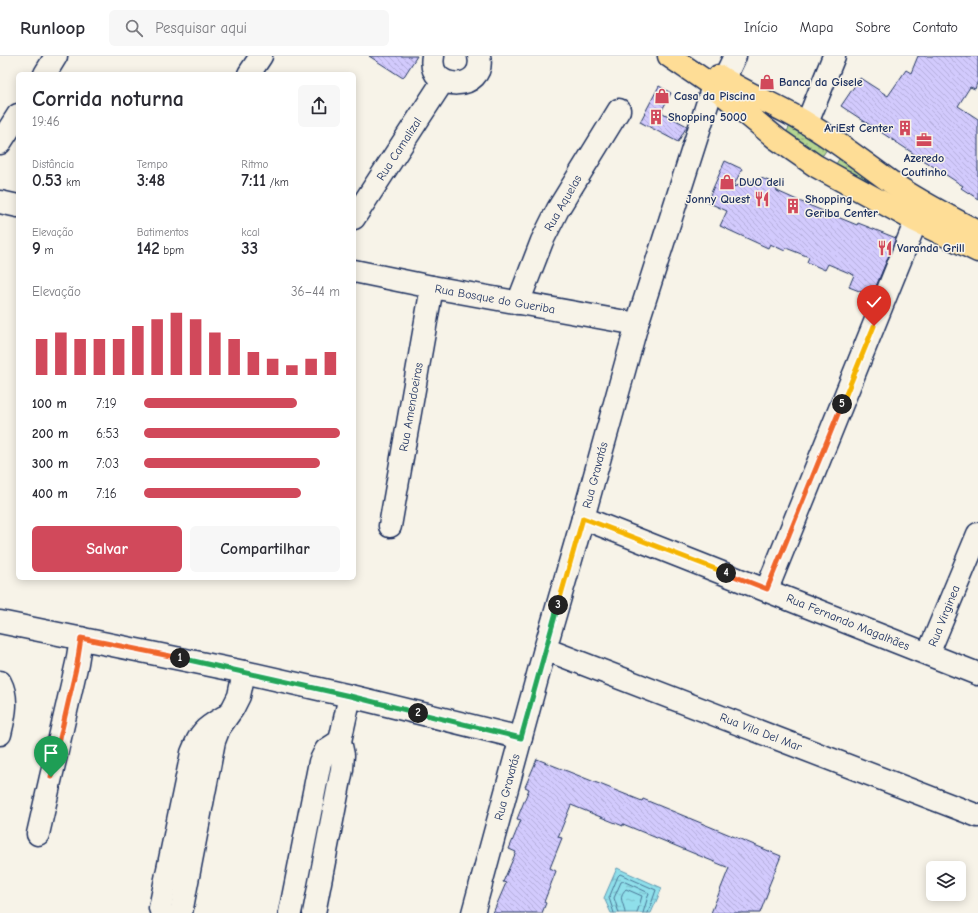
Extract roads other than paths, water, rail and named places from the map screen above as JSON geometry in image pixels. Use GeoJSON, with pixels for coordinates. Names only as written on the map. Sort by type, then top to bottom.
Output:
{"type":"FeatureCollection","features":[{"type":"Feature","properties":{"kind":"main road"},"geometry":{"type":"LineString","coordinates":[[669,56],[718,83],[738,88],[800,119],[835,141],[899,187],[944,215],[978,232]]}},
{"type":"Feature","properties":{"kind":"main road"},"geometry":{"type":"LineString","coordinates":[[688,56],[777,139],[816,166],[916,221],[978,251]]}},
{"type":"Feature","properties":{"kind":"main road"},"geometry":{"type":"LineString","coordinates":[[777,139],[776,131],[779,124],[785,119],[800,119]]}},
{"type":"Feature","properties":{"kind":"main road"},"geometry":{"type":"LineString","coordinates":[[816,166],[828,162],[832,156],[835,141]]}},
{"type":"Feature","properties":{"kind":"street"},"geometry":{"type":"LineString","coordinates":[[46,72],[56,56]]}},
{"type":"Feature","properties":{"kind":"street"},"geometry":{"type":"LineString","coordinates":[[250,72],[261,56]]}},
{"type":"Feature","properties":{"kind":"street"},"geometry":{"type":"LineString","coordinates":[[433,56],[433,67],[437,75],[443,81],[453,84],[463,83],[472,79],[478,71],[480,61],[479,56]]}},
{"type":"Feature","properties":{"kind":"street","name":"Rua Gravatás"},"geometry":{"type":"LineString","coordinates":[[473,913],[545,649],[637,324],[718,83],[735,56]]}},
{"type":"Feature","properties":{"kind":"street"},"geometry":{"type":"LineString","coordinates":[[800,119],[834,56]]}},
{"type":"Feature","properties":{"kind":"street","name":"Rua Camalizal"},"geometry":{"type":"LineString","coordinates":[[356,215],[443,81]]}},
{"type":"Feature","properties":{"kind":"street","name":"Rua Aquelas"},"geometry":{"type":"LineString","coordinates":[[518,303],[542,241],[558,208],[619,110]]}},
{"type":"Feature","properties":{"kind":"street"},"geometry":{"type":"LineString","coordinates":[[0,143],[16,118]]}},
{"type":"Feature","properties":{"kind":"street"},"geometry":{"type":"LineString","coordinates":[[0,202],[16,206]]}},
{"type":"Feature","properties":{"kind":"street"},"geometry":{"type":"LineString","coordinates":[[767,589],[916,221]]}},
{"type":"Feature","properties":{"kind":"street","name":"Rua Bosque do Gueriba"},"geometry":{"type":"LineString","coordinates":[[356,271],[432,287],[637,324]]}},
{"type":"Feature","properties":{"kind":"street","name":"Rua Amendoeiras"},"geometry":{"type":"LineString","coordinates":[[390,526],[432,287]]}},
{"type":"Feature","properties":{"kind":"street","name":"Rua Fernando Magalhães"},"geometry":{"type":"LineString","coordinates":[[583,518],[767,589],[978,674]]}},
{"type":"Feature","properties":{"kind":"street","name":"Rua Virginea"},"geometry":{"type":"LineString","coordinates":[[928,654],[978,534]]}},
{"type":"Feature","properties":{"kind":"street"},"geometry":{"type":"LineString","coordinates":[[0,622],[244,672],[350,696],[521,738]]}},
{"type":"Feature","properties":{"kind":"street"},"geometry":{"type":"LineString","coordinates":[[38,834],[77,664],[81,638]]}},
{"type":"Feature","properties":{"kind":"street","name":"Rua Vila Del Mar"},"geometry":{"type":"LineString","coordinates":[[545,649],[978,816]]}},
{"type":"Feature","properties":{"kind":"street"},"geometry":{"type":"LineString","coordinates":[[181,913],[210,756],[219,728],[233,708],[238,696],[244,672]]}},
{"type":"Feature","properties":{"kind":"street"},"geometry":{"type":"LineString","coordinates":[[0,682],[5,697],[5,711],[0,734]]}},
{"type":"Feature","properties":{"kind":"street"},"geometry":{"type":"LineString","coordinates":[[314,913],[342,769],[343,756],[340,741],[350,696]]}},
{"type":"Feature","properties":{"kind":"street"},"geometry":{"type":"LineString","coordinates":[[162,913],[160,908],[192,753],[198,737],[209,725],[228,715]]}},
{"type":"Feature","properties":{"kind":"street"},"geometry":{"type":"LineString","coordinates":[[290,913],[320,762],[326,750],[340,741]]}},
{"type":"Feature","properties":{"kind":"water"},"geometry":{"type":"Polygon","coordinates":[[[617,868],[662,888],[651,913],[611,913],[604,898],[617,868]]]}},
{"type":"Feature","properties":{"kind":"place","name":"Banca da Gisele"},"geometry":{"type":"Point","coordinates":[767,82]}},
{"type":"Feature","properties":{"kind":"place","name":"Casa da Piscina"},"geometry":{"type":"Point","coordinates":[662,96]}},
{"type":"Feature","properties":{"kind":"place","name":"Shopping 5000"},"geometry":{"type":"Point","coordinates":[656,117]}},
{"type":"Feature","properties":{"kind":"place","name":"AriEst Center"},"geometry":{"type":"Point","coordinates":[905,128]}},
{"type":"Feature","properties":{"kind":"place","name":"Azeredo Coutinho"},"geometry":{"type":"Point","coordinates":[924,140]}},
{"type":"Feature","properties":{"kind":"place","name":"DUO deli"},"geometry":{"type":"Point","coordinates":[727,182]}},
{"type":"Feature","properties":{"kind":"place","name":"Jonny Quest"},"geometry":{"type":"Point","coordinates":[762,199]}},
{"type":"Feature","properties":{"kind":"place","name":"Shopping Geriba Center"},"geometry":{"type":"Point","coordinates":[793,206]}},
{"type":"Feature","properties":{"kind":"place","name":"Varanda Grill"},"geometry":{"type":"Point","coordinates":[885,248]}}]}
